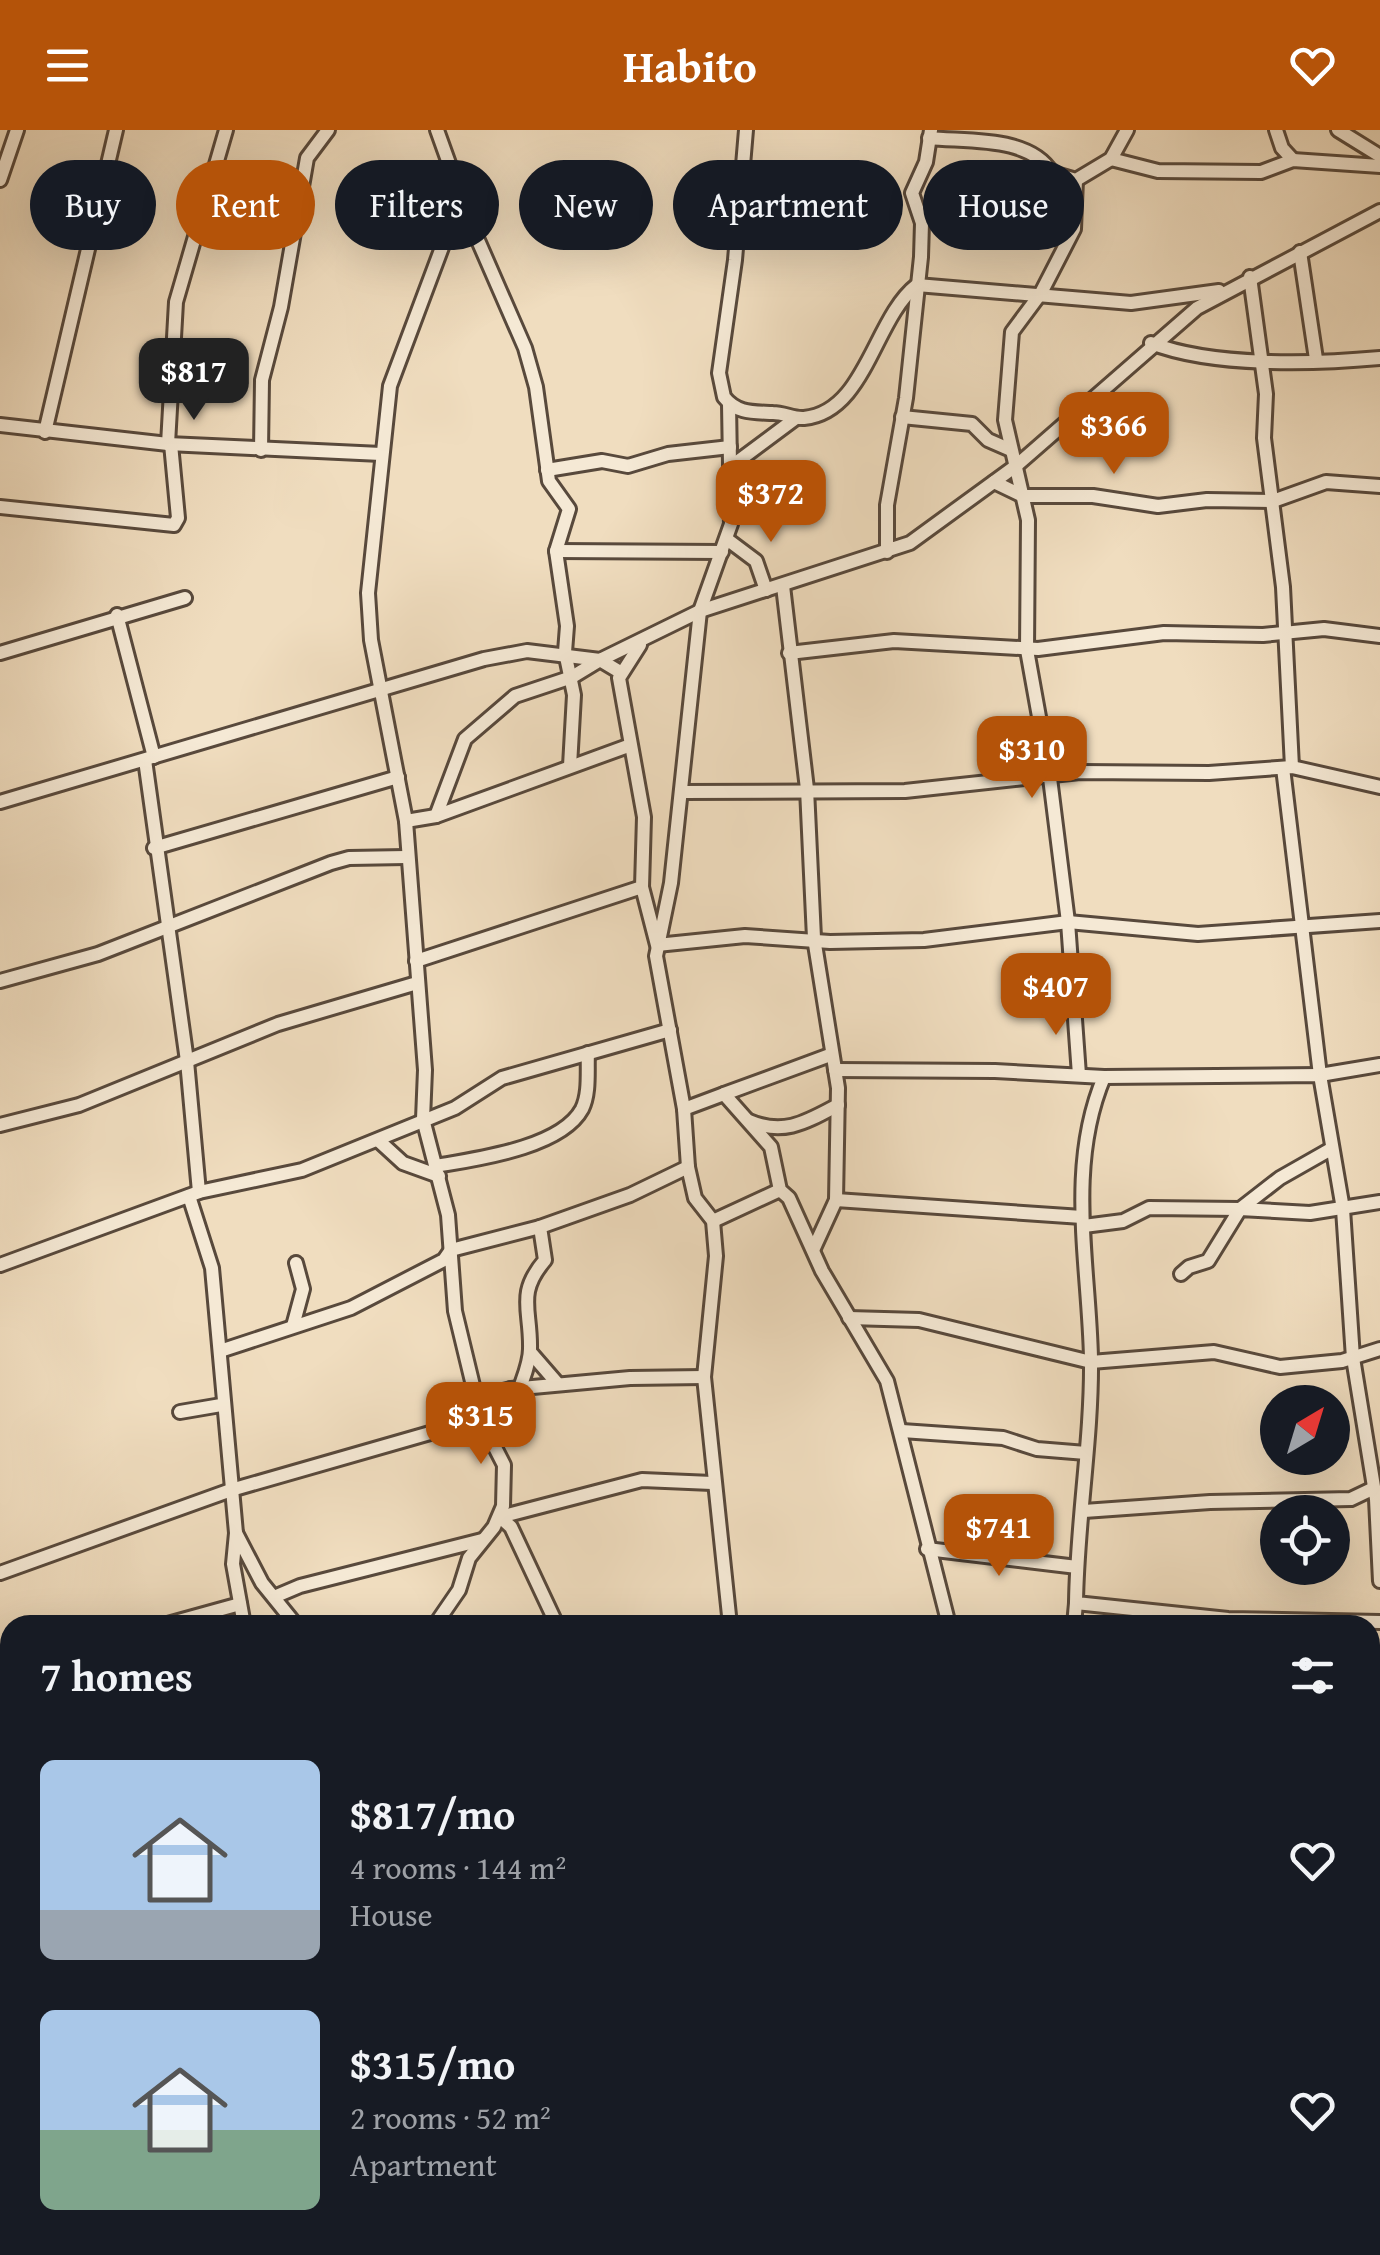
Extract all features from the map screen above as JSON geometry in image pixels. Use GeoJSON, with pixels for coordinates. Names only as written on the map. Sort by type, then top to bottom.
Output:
{"type":"FeatureCollection","features":[{"type":"Feature","properties":{"kind":"street"},"geometry":{"type":"LineString","coordinates":[[0,180],[16,130]]}},
{"type":"Feature","properties":{"kind":"street"},"geometry":{"type":"LineString","coordinates":[[45,432],[116,130]]}},
{"type":"Feature","properties":{"kind":"street"},"geometry":{"type":"LineString","coordinates":[[0,508],[174,525],[178,518],[170,444],[176,302],[226,130]]}},
{"type":"Feature","properties":{"kind":"street"},"geometry":{"type":"LineString","coordinates":[[260,450],[262,380],[281,307],[306,158],[328,130]]}},
{"type":"Feature","properties":{"kind":"street"},"geometry":{"type":"LineString","coordinates":[[438,130],[448,160]]}},
{"type":"Feature","properties":{"kind":"street"},"geometry":{"type":"LineString","coordinates":[[656,945],[671,883],[700,610],[706,584],[725,546],[733,466],[729,404],[719,386],[719,373],[736,260],[746,130]]}},
{"type":"Feature","properties":{"kind":"street"},"geometry":{"type":"LineString","coordinates":[[1084,175],[1111,159],[1127,130]]}},
{"type":"Feature","properties":{"kind":"street"},"geometry":{"type":"LineString","coordinates":[[1276,130],[1282,148],[1293,160]]}},
{"type":"Feature","properties":{"kind":"street"},"geometry":{"type":"LineString","coordinates":[[1338,130],[1380,156]]}},
{"type":"Feature","properties":{"kind":"street"},"geometry":{"type":"LineString","coordinates":[[887,552],[886,505],[902,417],[922,223],[912,193],[926,162],[930,134],[1027,149],[1044,160]]}},
{"type":"Feature","properties":{"kind":"street"},"geometry":{"type":"LineString","coordinates":[[1111,159],[1158,172],[1261,172],[1293,160],[1380,166]]}},
{"type":"Feature","properties":{"kind":"street"},"geometry":{"type":"LineString","coordinates":[[436,816],[464,739],[515,696],[572,677],[700,610],[887,552],[930,532],[1017,465],[1152,343],[1230,288],[1380,211]]}},
{"type":"Feature","properties":{"kind":"street"},"geometry":{"type":"LineString","coordinates":[[440,250],[390,386],[368,593],[381,692],[406,821],[425,1070],[423,1119],[438,1171],[456,1311],[476,1398],[484,1426],[504,1465],[500,1517],[469,1558],[459,1590],[442,1615]]}},
{"type":"Feature","properties":{"kind":"street"},"geometry":{"type":"LineString","coordinates":[[482,250],[525,348],[536,387],[547,470],[568,508],[568,524],[556,551],[567,626],[565,652],[572,677],[570,766]]}},
{"type":"Feature","properties":{"kind":"street"},"geometry":{"type":"LineString","coordinates":[[1062,250],[1041,293],[1010,340],[1005,420],[1028,534],[1027,650],[1050,778],[1068,922],[1079,1075]]}},
{"type":"Feature","properties":{"kind":"street"},"geometry":{"type":"LineString","coordinates":[[1300,252],[1316,359]]}},
{"type":"Feature","properties":{"kind":"street"},"geometry":{"type":"LineString","coordinates":[[1250,277],[1262,358],[1264,438],[1286,634],[1288,767],[1301,924],[1331,1150],[1343,1208],[1353,1358],[1376,1495],[1380,1581]]}},
{"type":"Feature","properties":{"kind":"street"},"geometry":{"type":"LineString","coordinates":[[917,285],[1142,303],[1230,288]]}},
{"type":"Feature","properties":{"kind":"street"},"geometry":{"type":"LineString","coordinates":[[733,466],[796,418],[833,407],[864,372],[885,324],[917,285]]}},
{"type":"Feature","properties":{"kind":"street"},"geometry":{"type":"LineString","coordinates":[[1152,343],[1178,353],[1340,362],[1380,358]]}},
{"type":"Feature","properties":{"kind":"street"},"geometry":{"type":"LineString","coordinates":[[729,404],[753,414],[796,418]]}},
{"type":"Feature","properties":{"kind":"street"},"geometry":{"type":"LineString","coordinates":[[902,417],[972,424],[988,440],[1011,450]]}},
{"type":"Feature","properties":{"kind":"street"},"geometry":{"type":"LineString","coordinates":[[0,425],[170,444],[260,450],[330,448],[382,454]]}},
{"type":"Feature","properties":{"kind":"street"},"geometry":{"type":"LineString","coordinates":[[547,470],[602,461],[628,466],[668,454],[730,447]]}},
{"type":"Feature","properties":{"kind":"street"},"geometry":{"type":"LineString","coordinates":[[994,482],[1023,496],[1092,496],[1158,506],[1208,500],[1273,501],[1326,482],[1380,486]]}},
{"type":"Feature","properties":{"kind":"street"},"geometry":{"type":"LineString","coordinates":[[556,551],[725,546],[756,561],[766,590]]}},
{"type":"Feature","properties":{"kind":"street"},"geometry":{"type":"LineString","coordinates":[[783,586],[807,790],[814,938],[838,1105],[836,1200],[814,1248]]}},
{"type":"Feature","properties":{"kind":"street"},"geometry":{"type":"LineString","coordinates":[[0,653],[117,615],[185,598]]}},
{"type":"Feature","properties":{"kind":"street"},"geometry":{"type":"LineString","coordinates":[[117,615],[149,759],[154,848],[187,1061],[194,1194],[212,1268],[221,1405],[236,1532],[233,1564],[242,1615]]}},
{"type":"Feature","properties":{"kind":"street"},"geometry":{"type":"LineString","coordinates":[[789,652],[894,641],[1027,650],[1164,633],[1286,634],[1324,629],[1380,636]]}},
{"type":"Feature","properties":{"kind":"street"},"geometry":{"type":"LineString","coordinates":[[641,643],[620,672],[628,746],[644,818],[642,886],[684,1109],[688,1167],[694,1198],[713,1221],[716,1256],[704,1376],[712,1483],[729,1615]]}},
{"type":"Feature","properties":{"kind":"street"},"geometry":{"type":"LineString","coordinates":[[0,802],[381,692],[484,658],[527,650],[565,652],[600,660],[620,672]]}},
{"type":"Feature","properties":{"kind":"street"},"geometry":{"type":"LineString","coordinates":[[406,821],[436,816],[628,746]]}},
{"type":"Feature","properties":{"kind":"street"},"geometry":{"type":"LineString","coordinates":[[681,792],[905,791],[1102,771],[1209,774],[1288,767],[1380,787]]}},
{"type":"Feature","properties":{"kind":"street"},"geometry":{"type":"LineString","coordinates":[[154,848],[398,777]]}},
{"type":"Feature","properties":{"kind":"street"},"geometry":{"type":"LineString","coordinates":[[0,981],[168,929],[330,863],[349,858],[406,857]]}},
{"type":"Feature","properties":{"kind":"street"},"geometry":{"type":"LineString","coordinates":[[416,961],[642,886]]}},
{"type":"Feature","properties":{"kind":"street"},"geometry":{"type":"LineString","coordinates":[[656,945],[745,936],[924,940],[1068,922],[1198,934],[1380,921]]}},
{"type":"Feature","properties":{"kind":"street"},"geometry":{"type":"LineString","coordinates":[[0,1125],[80,1106],[278,1024],[417,984]]}},
{"type":"Feature","properties":{"kind":"street"},"geometry":{"type":"LineString","coordinates":[[0,1266],[194,1194],[302,1170],[455,1108],[502,1078],[670,1030]]}},
{"type":"Feature","properties":{"kind":"street"},"geometry":{"type":"LineString","coordinates":[[378,1141],[403,1163],[438,1171],[506,1152],[568,1124],[581,1111],[586,1096],[588,1053]]}},
{"type":"Feature","properties":{"kind":"street"},"geometry":{"type":"LineString","coordinates":[[684,1109],[830,1055]]}},
{"type":"Feature","properties":{"kind":"street"},"geometry":{"type":"LineString","coordinates":[[835,1070],[1104,1077],[1320,1074],[1380,1065]]}},
{"type":"Feature","properties":{"kind":"street"},"geometry":{"type":"LineString","coordinates":[[1075,1615],[1091,1362],[1083,1221],[1084,1151],[1104,1077]]}},
{"type":"Feature","properties":{"kind":"street"},"geometry":{"type":"LineString","coordinates":[[724,1094],[771,1147],[780,1190],[789,1198],[822,1271],[887,1381],[946,1615]]}},
{"type":"Feature","properties":{"kind":"street"},"geometry":{"type":"LineString","coordinates":[[748,1120],[776,1131],[806,1122],[838,1105]]}},
{"type":"Feature","properties":{"kind":"street"},"geometry":{"type":"LineString","coordinates":[[771,1147],[776,1131]]}},
{"type":"Feature","properties":{"kind":"street"},"geometry":{"type":"LineString","coordinates":[[1182,1274],[1188,1267],[1208,1261],[1240,1209],[1280,1178],[1331,1150]]}},
{"type":"Feature","properties":{"kind":"street"},"geometry":{"type":"LineString","coordinates":[[220,1350],[373,1298],[444,1260],[451,1250],[586,1212],[688,1167]]}},
{"type":"Feature","properties":{"kind":"street"},"geometry":{"type":"LineString","coordinates":[[713,1221],[780,1190]]}},
{"type":"Feature","properties":{"kind":"street"},"geometry":{"type":"LineString","coordinates":[[836,1200],[1083,1221],[1123,1221],[1148,1208],[1278,1213],[1380,1202]]}},
{"type":"Feature","properties":{"kind":"street"},"geometry":{"type":"LineString","coordinates":[[492,1444],[498,1410],[515,1388],[531,1353],[525,1298],[535,1270],[546,1260],[540,1227]]}},
{"type":"Feature","properties":{"kind":"street"},"geometry":{"type":"LineString","coordinates":[[293,1326],[303,1289],[296,1264]]}},
{"type":"Feature","properties":{"kind":"street"},"geometry":{"type":"LineString","coordinates":[[849,1318],[919,1320],[1091,1362],[1214,1352],[1280,1367],[1353,1358],[1380,1349]]}},
{"type":"Feature","properties":{"kind":"street"},"geometry":{"type":"LineString","coordinates":[[531,1353],[556,1382]]}},
{"type":"Feature","properties":{"kind":"street"},"geometry":{"type":"LineString","coordinates":[[0,1573],[231,1490],[444,1429],[465,1418],[476,1398],[556,1382],[704,1376]]}},
{"type":"Feature","properties":{"kind":"street"},"geometry":{"type":"LineString","coordinates":[[180,1412],[221,1405]]}},
{"type":"Feature","properties":{"kind":"street"},"geometry":{"type":"LineString","coordinates":[[465,1418],[484,1426]]}},
{"type":"Feature","properties":{"kind":"street"},"geometry":{"type":"LineString","coordinates":[[902,1432],[1003,1438],[1037,1449],[1086,1453]]}},
{"type":"Feature","properties":{"kind":"street"},"geometry":{"type":"LineString","coordinates":[[500,1517],[642,1480],[712,1483]]}},
{"type":"Feature","properties":{"kind":"street"},"geometry":{"type":"LineString","coordinates":[[1084,1511],[1376,1495]]}},
{"type":"Feature","properties":{"kind":"street"},"geometry":{"type":"LineString","coordinates":[[500,1517],[512,1528],[551,1615]]}},
{"type":"Feature","properties":{"kind":"street"},"geometry":{"type":"LineString","coordinates":[[236,1532],[288,1615]]}},
{"type":"Feature","properties":{"kind":"street"},"geometry":{"type":"LineString","coordinates":[[274,1597],[300,1586],[482,1540]]}},
{"type":"Feature","properties":{"kind":"street"},"geometry":{"type":"LineString","coordinates":[[927,1550],[1077,1567]]}},
{"type":"Feature","properties":{"kind":"street"},"geometry":{"type":"LineString","coordinates":[[1076,1602],[1192,1615]]}},
{"type":"Feature","properties":{"kind":"street"},"geometry":{"type":"LineString","coordinates":[[200,1615],[240,1604]]}}]}
